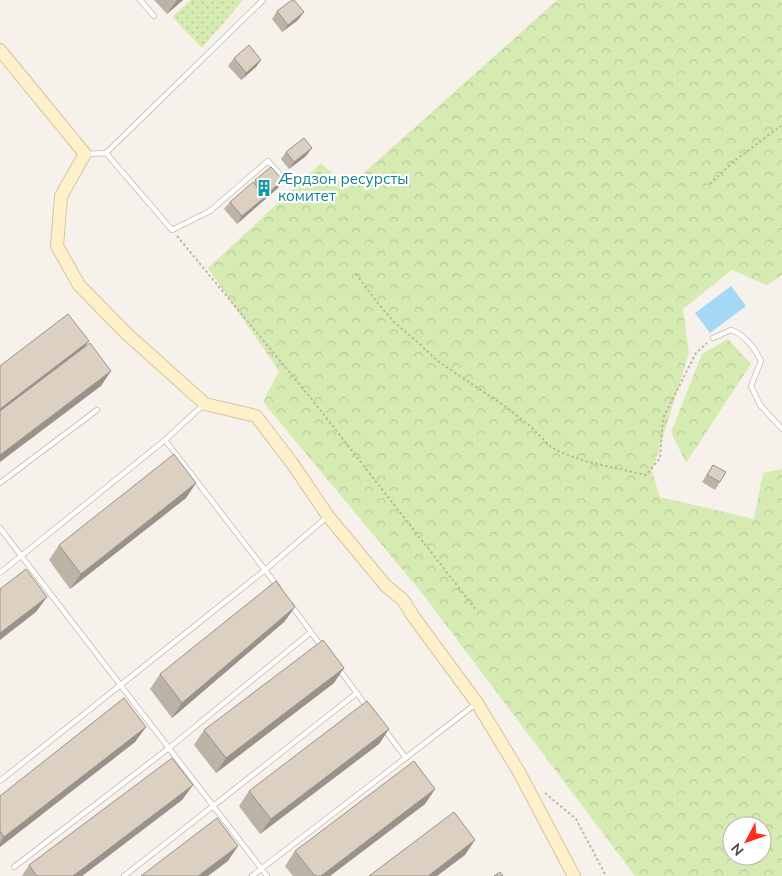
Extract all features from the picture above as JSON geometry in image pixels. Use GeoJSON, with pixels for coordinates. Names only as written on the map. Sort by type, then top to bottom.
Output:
{"type":"FeatureCollection","features":[{"type":"Feature","properties":{"kind":"street"},"geometry":{"type":"LineString","coordinates":[[0,50],[85,154],[61,196],[57,246],[79,285],[126,333],[205,404],[256,416],[292,463],[328,516],[386,586],[403,600],[478,703],[519,772],[574,876]]}},
{"type":"Feature","properties":{"kind":"lane"},"geometry":{"type":"LineString","coordinates":[[140,0],[154,16]]}},
{"type":"Feature","properties":{"kind":"lane"},"geometry":{"type":"LineString","coordinates":[[85,154],[106,153],[264,0]]}},
{"type":"Feature","properties":{"kind":"lane"},"geometry":{"type":"LineString","coordinates":[[106,153],[172,230],[210,211],[268,161],[284,179]]}},
{"type":"Feature","properties":{"kind":"lane"},"geometry":{"type":"LineString","coordinates":[[713,338],[731,330],[737,332],[757,352],[762,361],[751,386],[760,405],[782,429]]}},
{"type":"Feature","properties":{"kind":"lane"},"geometry":{"type":"LineString","coordinates":[[0,573],[165,440],[205,404]]}},
{"type":"Feature","properties":{"kind":"lane"},"geometry":{"type":"LineString","coordinates":[[0,483],[97,410]]}},
{"type":"Feature","properties":{"kind":"lane"},"geometry":{"type":"LineString","coordinates":[[165,440],[283,593]]}},
{"type":"Feature","properties":{"kind":"lane"},"geometry":{"type":"LineString","coordinates":[[0,782],[266,570],[328,516]]}},
{"type":"Feature","properties":{"kind":"lane"},"geometry":{"type":"LineString","coordinates":[[0,528],[267,876]]}},
{"type":"Feature","properties":{"kind":"lane"},"geometry":{"type":"LineString","coordinates":[[288,601],[323,648]]}},
{"type":"Feature","properties":{"kind":"lane"},"geometry":{"type":"LineString","coordinates":[[14,867],[169,748],[311,632]]}},
{"type":"Feature","properties":{"kind":"lane"},"geometry":{"type":"LineString","coordinates":[[334,663],[373,715]]}},
{"type":"Feature","properties":{"kind":"lane"},"geometry":{"type":"LineString","coordinates":[[124,876],[356,693]]}},
{"type":"Feature","properties":{"kind":"lane"},"geometry":{"type":"LineString","coordinates":[[252,876],[478,703]]}},
{"type":"Feature","properties":{"kind":"lane"},"geometry":{"type":"LineString","coordinates":[[378,722],[406,758]]}},
{"type":"Feature","properties":{"kind":"path"},"geometry":{"type":"LineString","coordinates":[[710,184],[733,162],[782,125]]}},
{"type":"Feature","properties":{"kind":"path"},"geometry":{"type":"LineString","coordinates":[[172,230],[310,397],[477,611]]}},
{"type":"Feature","properties":{"kind":"path"},"geometry":{"type":"LineString","coordinates":[[356,274],[394,322],[439,362],[506,407],[529,425],[551,447],[584,461],[646,475],[660,458],[663,418],[696,353],[713,338]]}},
{"type":"Feature","properties":{"kind":"path"},"geometry":{"type":"LineString","coordinates":[[541,790],[576,819],[606,876]]}},
{"type":"Feature","properties":{"kind":"green space"},"geometry":{"type":"Polygon","coordinates":[[[191,0],[243,0],[202,48],[172,17],[191,0]]]}},
{"type":"Feature","properties":{"kind":"green space"},"geometry":{"type":"Polygon","coordinates":[[[557,0],[782,0],[782,275],[767,285],[732,270],[683,309],[689,353],[652,472],[660,497],[754,519],[763,473],[782,469],[782,876],[635,876],[425,597],[263,402],[279,371],[208,268],[321,163],[347,188],[557,0]]]}},
{"type":"Feature","properties":{"kind":"green space"},"geometry":{"type":"Polygon","coordinates":[[[728,339],[751,364],[686,463],[671,432],[702,354],[728,339]]]}},
{"type":"Feature","properties":{"kind":"water"},"geometry":{"type":"Polygon","coordinates":[[[731,286],[746,306],[710,333],[695,313],[731,286]]]}},
{"type":"Feature","properties":{"kind":"building"},"geometry":{"type":"Polygon","coordinates":[[[292,0],[304,12],[288,25],[277,11],[292,0]]]}},
{"type":"Feature","properties":{"kind":"building"},"geometry":{"type":"Polygon","coordinates":[[[249,45],[261,60],[246,73],[234,58],[249,45]]]}},
{"type":"Feature","properties":{"kind":"building"},"geometry":{"type":"Polygon","coordinates":[[[304,138],[312,148],[294,162],[286,152],[304,138]]]}},
{"type":"Feature","properties":{"kind":"building"},"geometry":{"type":"Polygon","coordinates":[[[271,167],[283,180],[267,194],[255,180],[271,167]]]}},
{"type":"Feature","properties":{"kind":"building"},"geometry":{"type":"Polygon","coordinates":[[[253,182],[265,197],[242,216],[230,202],[253,182]]]}},
{"type":"Feature","properties":{"kind":"building"},"geometry":{"type":"Polygon","coordinates":[[[68,314],[89,341],[0,409],[0,366],[68,314]]]}},
{"type":"Feature","properties":{"kind":"building"},"geometry":{"type":"Polygon","coordinates":[[[90,343],[111,371],[0,455],[0,411],[90,343]]]}},
{"type":"Feature","properties":{"kind":"building"},"geometry":{"type":"Polygon","coordinates":[[[174,454],[196,483],[81,574],[59,545],[174,454]]]}},
{"type":"Feature","properties":{"kind":"building"},"geometry":{"type":"Polygon","coordinates":[[[713,465],[726,472],[720,482],[707,475],[713,465]]]}},
{"type":"Feature","properties":{"kind":"building"},"geometry":{"type":"Polygon","coordinates":[[[26,569],[47,597],[0,633],[0,589],[26,569]]]}},
{"type":"Feature","properties":{"kind":"building"},"geometry":{"type":"Polygon","coordinates":[[[276,581],[295,607],[182,703],[160,674],[276,581]]]}},
{"type":"Feature","properties":{"kind":"building"},"geometry":{"type":"Polygon","coordinates":[[[323,640],[344,668],[226,758],[204,730],[323,640]]]}},
{"type":"Feature","properties":{"kind":"building"},"geometry":{"type":"Polygon","coordinates":[[[124,698],[146,727],[4,837],[0,831],[0,796],[124,698]]]}},
{"type":"Feature","properties":{"kind":"building"},"geometry":{"type":"Polygon","coordinates":[[[367,701],[389,729],[271,819],[249,791],[367,701]]]}},
{"type":"Feature","properties":{"kind":"building"},"geometry":{"type":"Polygon","coordinates":[[[172,758],[193,785],[73,876],[37,876],[29,865],[172,758]]]}},
{"type":"Feature","properties":{"kind":"building"},"geometry":{"type":"Polygon","coordinates":[[[414,761],[435,789],[321,876],[315,876],[295,851],[414,761]]]}},
{"type":"Feature","properties":{"kind":"building"},"geometry":{"type":"Polygon","coordinates":[[[454,812],[475,840],[428,876],[369,876],[454,812]]]}},
{"type":"Feature","properties":{"kind":"building"},"geometry":{"type":"Polygon","coordinates":[[[217,818],[238,846],[198,876],[141,876],[217,818]]]}},
{"type":"Feature","properties":{"kind":"building"},"geometry":{"type":"Polygon","coordinates":[[[500,872],[503,876],[494,876],[500,872]]]}},
{"type":"Feature","properties":{"kind":"place","name":"Æрдзон ресурсты комитет"},"geometry":{"type":"Point","coordinates":[264,188]}}]}
